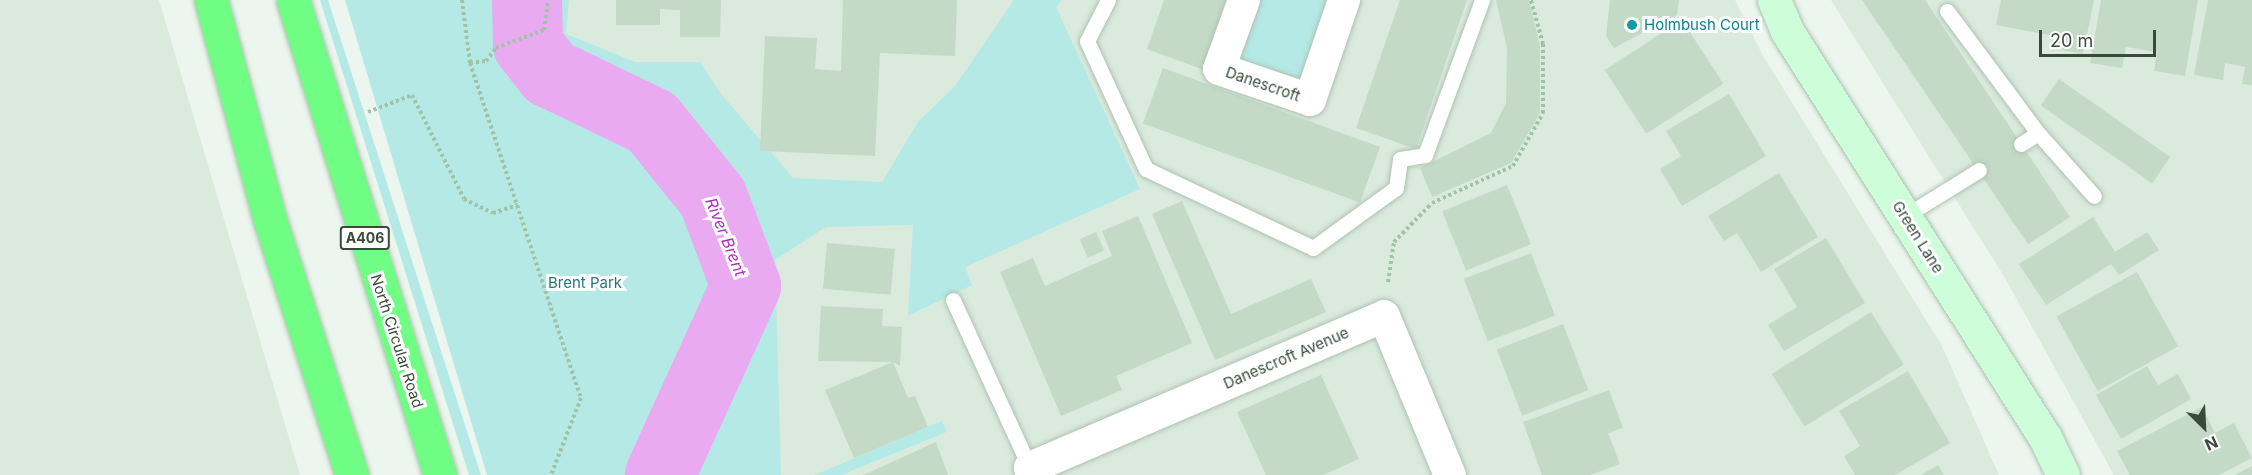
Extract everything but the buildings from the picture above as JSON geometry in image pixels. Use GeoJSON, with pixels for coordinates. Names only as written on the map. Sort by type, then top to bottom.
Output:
{"type":"FeatureCollection","features":[{"type":"Feature","properties":{"kind":"highway"},"geometry":{"type":"LineString","coordinates":[[211,0],[270,220],[352,475]]}},
{"type":"Feature","properties":{"kind":"highway","name":"North Circular Road"},"geometry":{"type":"LineString","coordinates":[[294,0],[440,475]]}},
{"type":"Feature","properties":{"kind":"street","name":"Danescroft"},"geometry":{"type":"LineString","coordinates":[[1244,0],[1219,69],[1310,100],[1344,0]]}},
{"type":"Feature","properties":{"kind":"street","name":"Green Lane"},"geometry":{"type":"LineString","coordinates":[[1774,0],[1786,31],[2045,437],[2063,475]]}},
{"type":"Feature","properties":{"kind":"street","name":"Danescroft Avenue"},"geometry":{"type":"LineString","coordinates":[[1032,471],[1384,316]]}},
{"type":"Feature","properties":{"kind":"street"},"geometry":{"type":"LineString","coordinates":[[1384,316],[1449,475]]}},
{"type":"Feature","properties":{"kind":"lane"},"geometry":{"type":"LineString","coordinates":[[1108,0],[1087,41],[1146,169],[1312,248],[1396,188],[1400,159],[1425,155],[1482,0]]}},
{"type":"Feature","properties":{"kind":"lane"},"geometry":{"type":"LineString","coordinates":[[1947,11],[2038,134],[2094,196]]}},
{"type":"Feature","properties":{"kind":"lane"},"geometry":{"type":"LineString","coordinates":[[2021,144],[2038,134]]}},
{"type":"Feature","properties":{"kind":"lane"},"geometry":{"type":"LineString","coordinates":[[1905,216],[1979,170]]}},
{"type":"Feature","properties":{"kind":"lane"},"geometry":{"type":"LineString","coordinates":[[953,300],[1032,471]]}},
{"type":"Feature","properties":{"kind":"path"},"geometry":{"type":"LineString","coordinates":[[462,0],[470,63],[582,398],[551,475]]}},
{"type":"Feature","properties":{"kind":"path"},"geometry":{"type":"LineString","coordinates":[[470,63],[486,61],[496,48],[544,30],[548,0]]}},
{"type":"Feature","properties":{"kind":"path"},"geometry":{"type":"LineString","coordinates":[[1384,316],[1394,242],[1432,203],[1513,166],[1543,114],[1543,44],[1531,0]]}},
{"type":"Feature","properties":{"kind":"path"},"geometry":{"type":"LineString","coordinates":[[368,112],[412,95],[464,199],[493,213],[518,205]]}},
{"type":"Feature","properties":{"kind":"shaded area"},"geometry":{"type":"Polygon","coordinates":[[[0,0],[159,0],[300,475],[0,475],[0,0]]]}},
{"type":"Feature","properties":{"kind":"shaded area"},"geometry":{"type":"Polygon","coordinates":[[[555,0],[1735,0],[1762,54],[1942,346],[1999,475],[842,475],[947,432],[928,427],[814,475],[771,475],[537,42],[555,0]]]}},
{"type":"Feature","properties":{"kind":"shaded area"},"geometry":{"type":"Polygon","coordinates":[[[1831,0],[2252,0],[2252,475],[2114,475],[2005,278],[1831,0]]]}},
{"type":"Feature","properties":{"kind":"green space"},"geometry":{"type":"Polygon","coordinates":[[[320,0],[328,0],[481,475],[469,475],[320,0]]]}},
{"type":"Feature","properties":{"kind":"green space","name":"Brent Park"},"geometry":{"type":"Polygon","coordinates":[[[345,0],[569,0],[566,34],[635,62],[700,62],[721,94],[793,178],[882,182],[918,122],[955,86],[1014,0],[1062,0],[1056,7],[1140,189],[965,267],[972,285],[908,316],[913,225],[826,227],[775,260],[781,475],[487,475],[345,0]]]}},
{"type":"Feature","properties":{"kind":"green space"},"geometry":{"type":"Polygon","coordinates":[[[1257,0],[1330,0],[1302,82],[1235,62],[1257,0]]]}},
{"type":"Feature","properties":{"kind":"green space"},"geometry":{"type":"Polygon","coordinates":[[[942,421],[947,432],[842,475],[814,475],[942,421]]]}},
{"type":"Feature","properties":{"kind":"waterway","name":"River Brent"},"geometry":{"type":"LineString","coordinates":[[527,0],[528,45],[550,73],[652,122],[713,198],[746,286],[660,475]]}},
{"type":"Feature","properties":{"kind":"place","name":"Holmbush Court"},"geometry":{"type":"Point","coordinates":[1632,25]}}]}
